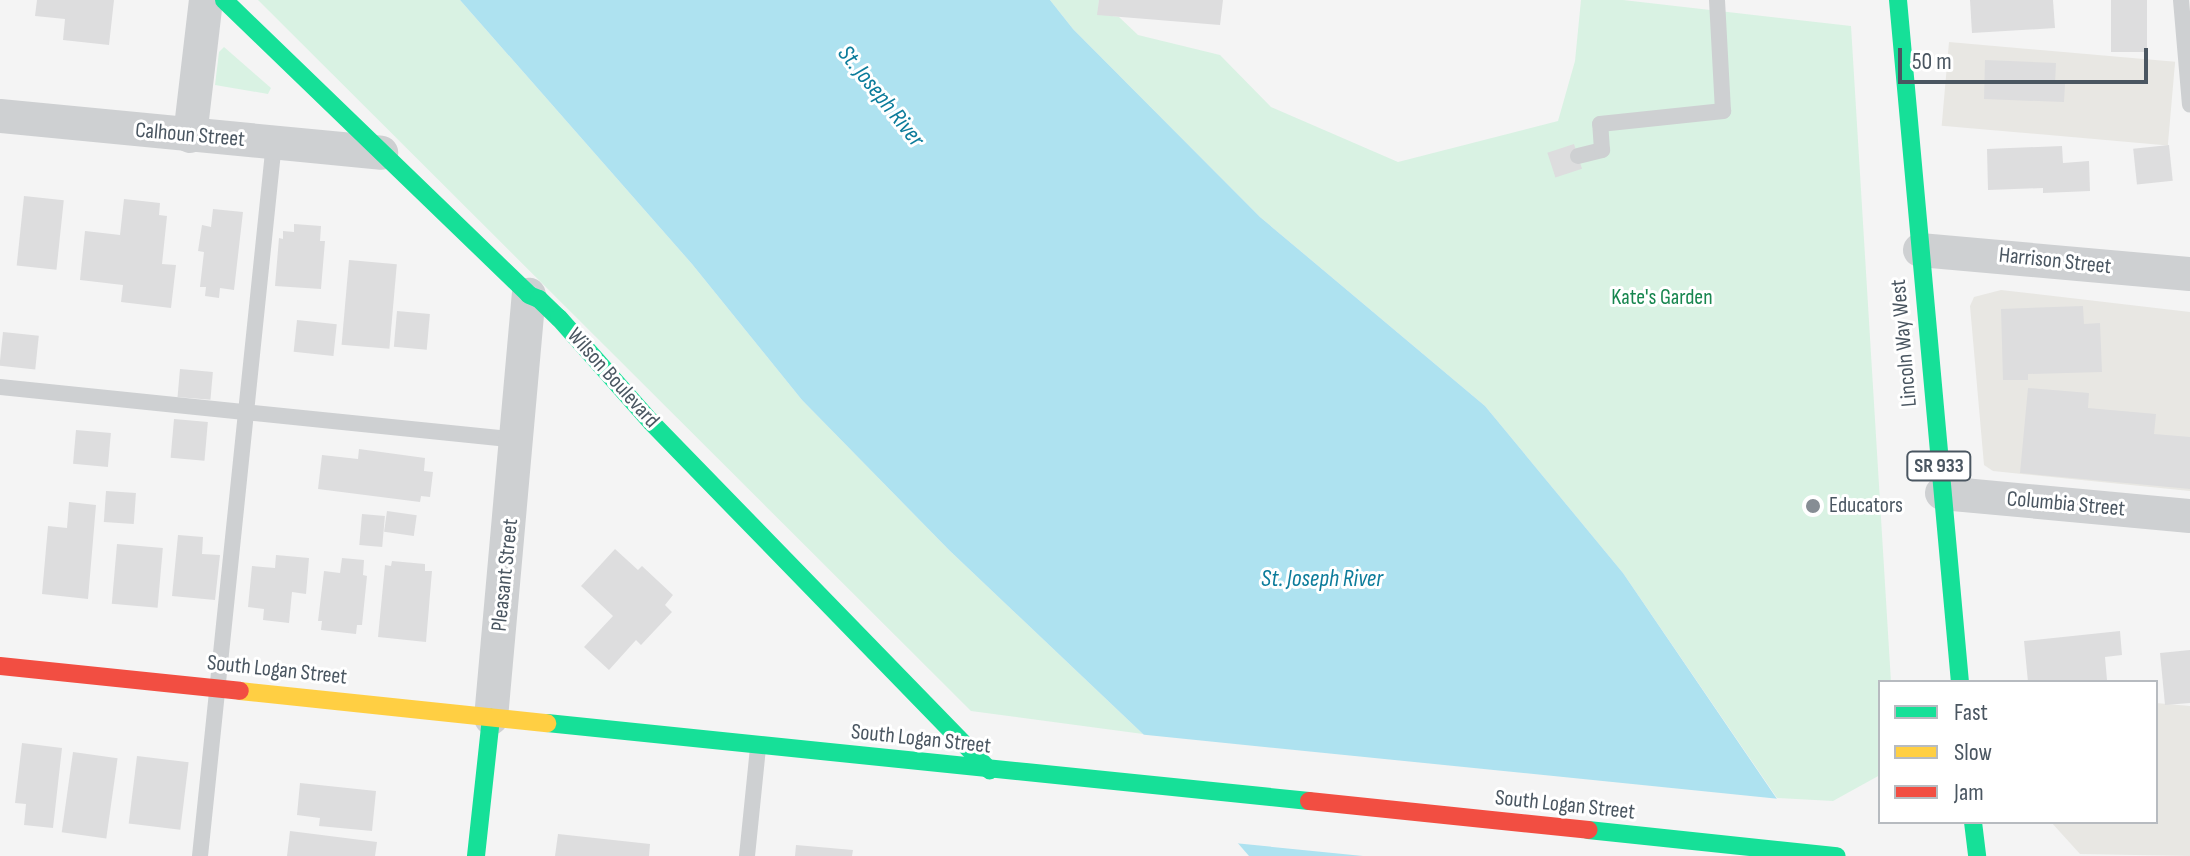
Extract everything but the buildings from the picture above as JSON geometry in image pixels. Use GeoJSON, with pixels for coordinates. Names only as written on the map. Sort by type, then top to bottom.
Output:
{"type":"FeatureCollection","features":[{"type":"Feature","properties":{"kind":"street"},"geometry":{"type":"LineString","coordinates":[[190,136],[206,0]]}},
{"type":"Feature","properties":{"kind":"street","name":"Wilson Boulevard"},"geometry":{"type":"LineString","coordinates":[[224,0],[529,295],[559,318],[651,422],[990,770]]}},
{"type":"Feature","properties":{"kind":"street","name":"Lincoln Way West"},"geometry":{"type":"LineString","coordinates":[[1898,1],[1960,680]]}},
{"type":"Feature","properties":{"kind":"street","name":"Calhoun Street"},"geometry":{"type":"LineString","coordinates":[[0,116],[381,153]]}},
{"type":"Feature","properties":{"kind":"street","name":"Harrison Street"},"geometry":{"type":"LineString","coordinates":[[1920,250],[2190,274]]}},
{"type":"Feature","properties":{"kind":"street","name":"Pleasant Street"},"geometry":{"type":"LineString","coordinates":[[476,856],[518,440],[529,295]]}},
{"type":"Feature","properties":{"kind":"street","name":"Columbia Street"},"geometry":{"type":"LineString","coordinates":[[1942,493],[2190,516]]}},
{"type":"Feature","properties":{"kind":"street","name":"South Logan Street"},"geometry":{"type":"LineString","coordinates":[[0,666],[1837,856]]}},
{"type":"Feature","properties":{"kind":"street"},"geometry":{"type":"LineString","coordinates":[[1973,824],[1977,856]]}},
{"type":"Feature","properties":{"kind":"lane"},"geometry":{"type":"LineString","coordinates":[[1578,156],[1602,150],[1600,124],[1723,111],[1717,0]]}},
{"type":"Feature","properties":{"kind":"lane"},"geometry":{"type":"LineString","coordinates":[[1875,0],[1898,1]]}},
{"type":"Feature","properties":{"kind":"lane"},"geometry":{"type":"LineString","coordinates":[[2181,0],[2186,19],[2190,105]]}},
{"type":"Feature","properties":{"kind":"lane"},"geometry":{"type":"LineString","coordinates":[[200,856],[274,142]]}},
{"type":"Feature","properties":{"kind":"lane"},"geometry":{"type":"LineString","coordinates":[[0,387],[518,440]]}},
{"type":"Feature","properties":{"kind":"lane"},"geometry":{"type":"LineString","coordinates":[[747,856],[758,746]]}},
{"type":"Feature","properties":{"kind":"shaded area"},"geometry":{"type":"Polygon","coordinates":[[[1949,42],[2175,62],[2168,145],[1942,126],[1949,42]]]}},
{"type":"Feature","properties":{"kind":"shaded area"},"geometry":{"type":"Polygon","coordinates":[[[2001,290],[2190,312],[2190,491],[1993,471],[1984,465],[1970,306],[1974,297],[2001,290]]]}},
{"type":"Feature","properties":{"kind":"shaded area"},"geometry":{"type":"Polygon","coordinates":[[[2158,703],[2190,706],[2190,856],[2080,854],[2053,824],[2158,824],[2158,703]]]}},
{"type":"Feature","properties":{"kind":"green space"},"geometry":{"type":"Polygon","coordinates":[[[258,0],[460,0],[692,264],[802,400],[949,550],[1143,734],[971,711],[258,0]]]}},
{"type":"Feature","properties":{"kind":"green space","name":"Kate's Garden"},"geometry":{"type":"Polygon","coordinates":[[[1050,0],[1099,0],[1098,14],[1119,17],[1138,35],[1220,55],[1271,107],[1398,162],[1558,121],[1575,61],[1581,0],[1623,0],[1851,26],[1891,680],[1878,680],[1878,776],[1833,801],[1777,798],[1623,573],[1485,406],[1260,217],[1073,29],[1050,0]]]}},
{"type":"Feature","properties":{"kind":"green space"},"geometry":{"type":"Polygon","coordinates":[[[224,47],[271,88],[268,94],[215,85],[219,52],[224,47]]]}},
{"type":"Feature","properties":{"kind":"water","name":"St. Joseph River"},"geometry":{"type":"Polygon","coordinates":[[[460,0],[1050,0],[1073,29],[1260,217],[1485,406],[1623,573],[1777,799],[1797,856],[1249,856],[1143,734],[949,550],[802,400],[692,264],[460,0]]]}},
{"type":"Feature","properties":{"kind":"pier"},"geometry":{"type":"Polygon","coordinates":[[[1137,734],[1781,799],[1801,856],[1363,856],[1234,843],[1137,734]]]}},
{"type":"Feature","properties":{"kind":"traffic: fast"},"geometry":{"type":"LineString","coordinates":[[224,0],[529,295],[539,299],[559,318],[651,422],[990,770]]}},
{"type":"Feature","properties":{"kind":"traffic: fast"},"geometry":{"type":"LineString","coordinates":[[1898,0],[1960,680]]}},
{"type":"Feature","properties":{"kind":"traffic: fast"},"geometry":{"type":"LineString","coordinates":[[476,856],[491,718]]}},
{"type":"Feature","properties":{"kind":"traffic: fast"},"geometry":{"type":"LineString","coordinates":[[547,723],[1309,801]]}},
{"type":"Feature","properties":{"kind":"traffic: fast"},"geometry":{"type":"LineString","coordinates":[[1973,824],[1977,856]]}},
{"type":"Feature","properties":{"kind":"traffic: fast"},"geometry":{"type":"LineString","coordinates":[[1588,830],[1837,856]]}},
{"type":"Feature","properties":{"kind":"traffic: slow"},"geometry":{"type":"LineString","coordinates":[[240,691],[547,723]]}},
{"type":"Feature","properties":{"kind":"traffic: jam"},"geometry":{"type":"LineString","coordinates":[[0,666],[240,691]]}},
{"type":"Feature","properties":{"kind":"traffic: jam"},"geometry":{"type":"LineString","coordinates":[[1309,801],[1588,830]]}},
{"type":"Feature","properties":{"kind":"place","name":"Educators"},"geometry":{"type":"Point","coordinates":[1813,506]}}]}
